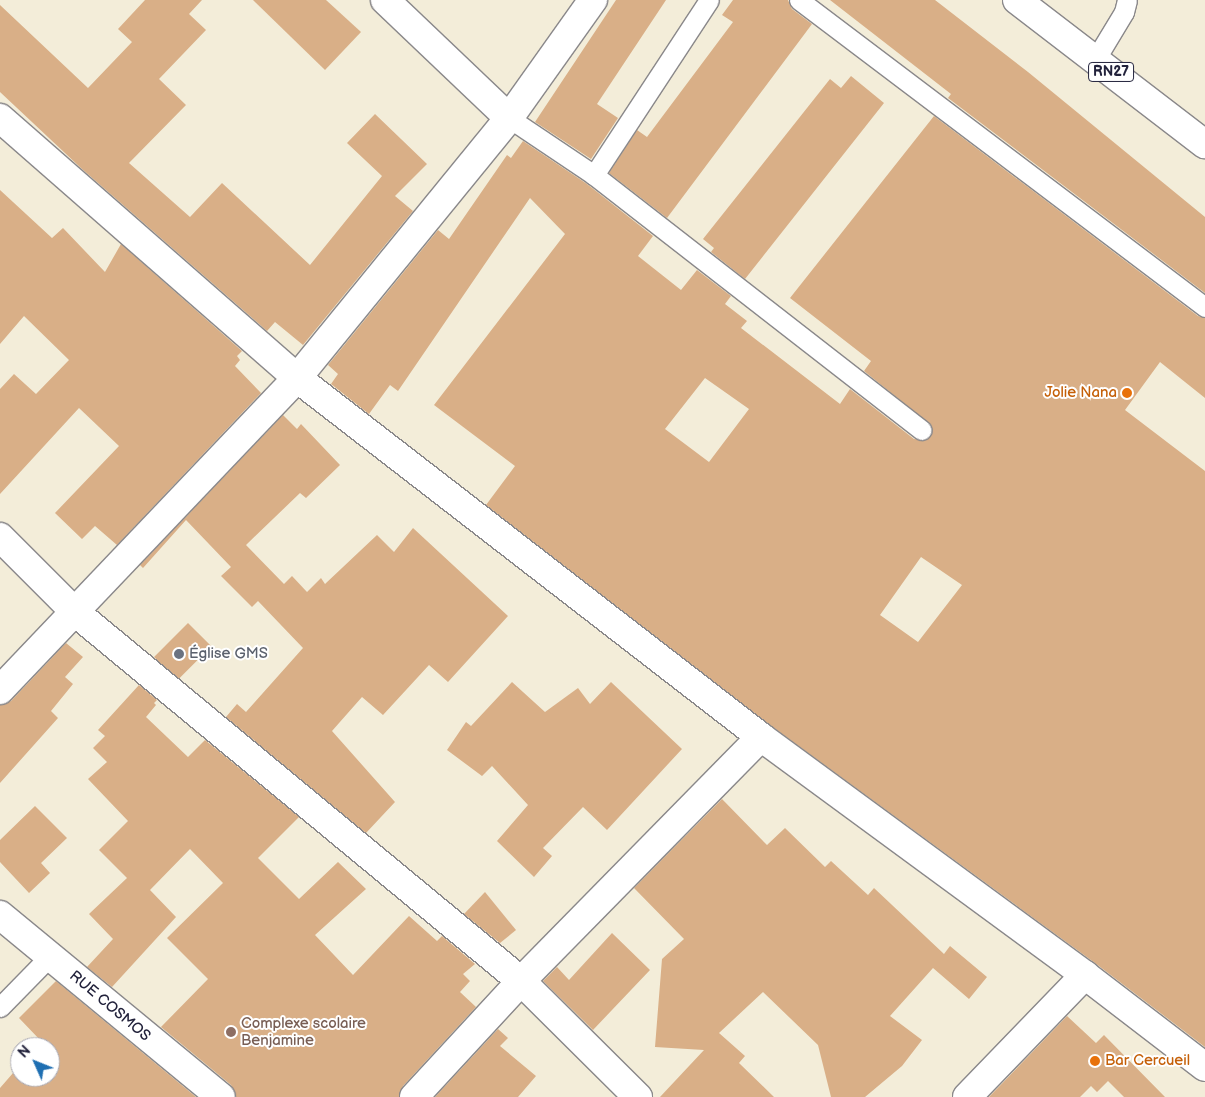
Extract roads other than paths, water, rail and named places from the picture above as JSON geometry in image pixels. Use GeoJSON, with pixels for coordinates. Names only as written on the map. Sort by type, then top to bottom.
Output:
{"type":"FeatureCollection","features":[{"type":"Feature","properties":{"kind":"street"},"geometry":{"type":"LineString","coordinates":[[385,0],[509,118]]}},
{"type":"Feature","properties":{"kind":"street"},"geometry":{"type":"LineString","coordinates":[[0,690],[297,378],[509,118],[593,0]]}},
{"type":"Feature","properties":{"kind":"street","name":"RN27"},"geometry":{"type":"LineString","coordinates":[[1023,2],[1205,144]]}},
{"type":"Feature","properties":{"kind":"street"},"geometry":{"type":"LineString","coordinates":[[0,118],[297,378],[761,737],[1085,975],[1205,1067]]}},
{"type":"Feature","properties":{"kind":"street"},"geometry":{"type":"LineString","coordinates":[[0,537],[75,612],[521,981],[638,1097]]}},
{"type":"Feature","properties":{"kind":"street"},"geometry":{"type":"LineString","coordinates":[[414,1097],[521,981],[761,737]]}},
{"type":"Feature","properties":{"kind":"street","name":"RUE COSMOS"},"geometry":{"type":"LineString","coordinates":[[0,915],[221,1097]]}},
{"type":"Feature","properties":{"kind":"street"},"geometry":{"type":"LineString","coordinates":[[967,1097],[1085,975]]}},
{"type":"Feature","properties":{"kind":"lane"},"geometry":{"type":"LineString","coordinates":[[594,175],[709,0]]}},
{"type":"Feature","properties":{"kind":"lane"},"geometry":{"type":"LineString","coordinates":[[799,0],[1205,307]]}},
{"type":"Feature","properties":{"kind":"lane"},"geometry":{"type":"LineString","coordinates":[[1095,60],[1124,12],[1127,0]]}},
{"type":"Feature","properties":{"kind":"lane"},"geometry":{"type":"LineString","coordinates":[[509,118],[594,175],[921,430]]}},
{"type":"Feature","properties":{"kind":"lane"},"geometry":{"type":"LineString","coordinates":[[0,1006],[50,956]]}},
{"type":"Feature","properties":{"kind":"place","name":"Jolie Nana"},"geometry":{"type":"Point","coordinates":[1127,393]}},
{"type":"Feature","properties":{"kind":"place","name":"Église GMS"},"geometry":{"type":"Point","coordinates":[179,654]}},
{"type":"Feature","properties":{"kind":"place","name":"Complexe scolaire Benjamine"},"geometry":{"type":"Point","coordinates":[231,1032]}},
{"type":"Feature","properties":{"kind":"place","name":"Bar Cercueil"},"geometry":{"type":"Point","coordinates":[1095,1061]}}]}
